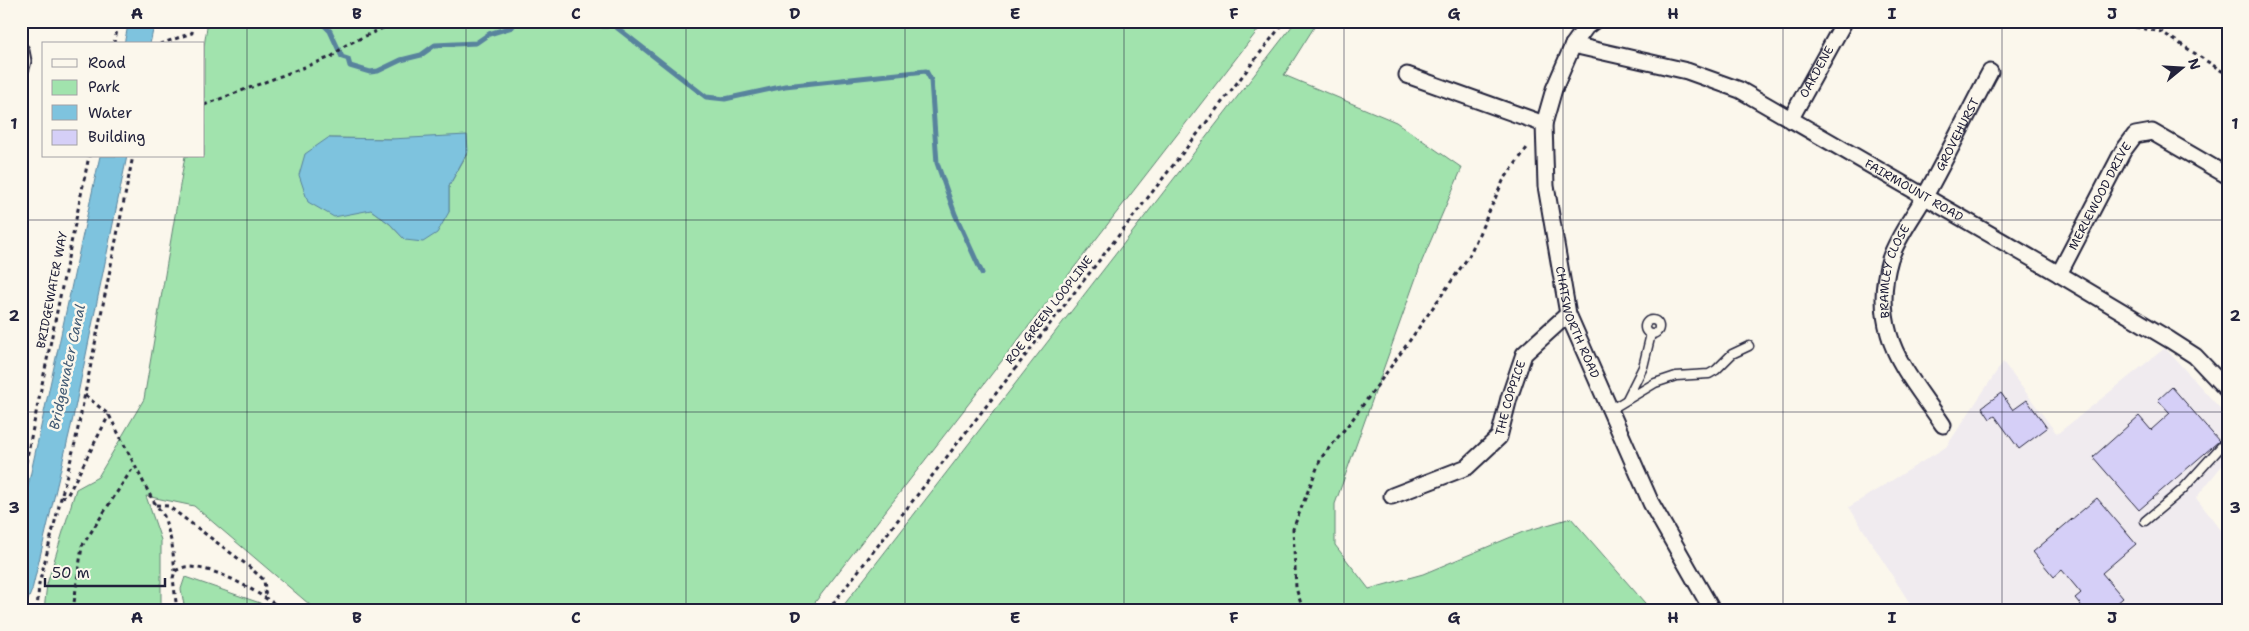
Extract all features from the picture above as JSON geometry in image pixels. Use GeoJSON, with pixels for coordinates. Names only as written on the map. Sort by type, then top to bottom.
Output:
{"type":"FeatureCollection","features":[{"type":"Feature","properties":{"kind":"street","name":"CHATSWORTH ROAD"},"geometry":{"type":"LineString","coordinates":[[1594,21],[1586,27],[1573,45],[1554,89],[1544,124],[1546,186],[1568,314],[1651,503],[1712,610]]}},
{"type":"Feature","properties":{"kind":"street","name":"OAKDENE"},"geometry":{"type":"LineString","coordinates":[[1790,120],[1843,24]]}},
{"type":"Feature","properties":{"kind":"street","name":"FAIRMOUNT ROAD"},"geometry":{"type":"LineString","coordinates":[[1573,45],[1687,71],[1740,90],[2059,274],[2195,356],[2228,391]]}},
{"type":"Feature","properties":{"kind":"street"},"geometry":{"type":"LineString","coordinates":[[21,51],[23,61],[21,68]]}},
{"type":"Feature","properties":{"kind":"street","name":"GROVEHURST"},"geometry":{"type":"LineString","coordinates":[[1924,197],[1990,72]]}},
{"type":"Feature","properties":{"kind":"street"},"geometry":{"type":"LineString","coordinates":[[1407,75],[1544,124]]}},
{"type":"Feature","properties":{"kind":"street","name":"MERLEWOOD DRIVE"},"geometry":{"type":"LineString","coordinates":[[2059,274],[2123,151],[2135,135],[2152,132],[2228,176]]}},
{"type":"Feature","properties":{"kind":"street","name":"BRAMLEY CLOSE"},"geometry":{"type":"LineString","coordinates":[[1924,197],[1898,240],[1890,260],[1885,284],[1884,308],[1889,335],[1900,360],[1943,425]]}},
{"type":"Feature","properties":{"kind":"street","name":"THE COPPICE"},"geometry":{"type":"LineString","coordinates":[[1392,496],[1467,467],[1499,437],[1509,398],[1524,354],[1568,314]]}},
{"type":"Feature","properties":{"kind":"lane"},"geometry":{"type":"LineString","coordinates":[[1627,400],[1643,366],[1651,334]]}},
{"type":"Feature","properties":{"kind":"lane"},"geometry":{"type":"LineString","coordinates":[[1610,410],[1655,383],[1676,376],[1709,374],[1716,370],[1732,354],[1749,346]]}},
{"type":"Feature","properties":{"kind":"lane"},"geometry":{"type":"LineString","coordinates":[[2145,522],[2182,490],[2228,438]]}},
{"type":"Feature","properties":{"kind":"path"},"geometry":{"type":"LineString","coordinates":[[114,42],[119,21]]}},
{"type":"Feature","properties":{"kind":"path"},"geometry":{"type":"LineString","coordinates":[[166,42],[192,34],[193,21]]}},
{"type":"Feature","properties":{"kind":"path"},"geometry":{"type":"LineString","coordinates":[[205,105],[331,56],[346,44],[398,21]]}},
{"type":"Feature","properties":{"kind":"path","name":"ROE GREEN LOOPLINE"},"geometry":{"type":"LineString","coordinates":[[828,610],[1284,21]]}},
{"type":"Feature","properties":{"kind":"path"},"geometry":{"type":"LineString","coordinates":[[2104,21],[2162,32],[2228,75]]}},
{"type":"Feature","properties":{"kind":"path"},"geometry":{"type":"LineString","coordinates":[[1303,610],[1296,588],[1292,529],[1321,458],[1352,420],[1469,256],[1503,181],[1544,124]]}},
{"type":"Feature","properties":{"kind":"path","name":"BRIDGEWATER WAY"},"geometry":{"type":"LineString","coordinates":[[21,486],[89,158]]}},
{"type":"Feature","properties":{"kind":"path"},"geometry":{"type":"LineString","coordinates":[[37,610],[39,584],[85,395],[133,158]]}},
{"type":"Feature","properties":{"kind":"path"},"geometry":{"type":"LineString","coordinates":[[85,395],[109,415],[156,505],[164,516],[172,544],[175,571],[173,578],[177,610]]}},
{"type":"Feature","properties":{"kind":"path"},"geometry":{"type":"LineString","coordinates":[[61,497],[67,496],[109,415]]}},
{"type":"Feature","properties":{"kind":"path"},"geometry":{"type":"LineString","coordinates":[[73,610],[82,546],[135,465]]}},
{"type":"Feature","properties":{"kind":"path"},"geometry":{"type":"LineString","coordinates":[[156,505],[168,506],[247,565],[264,580],[266,599]]}},
{"type":"Feature","properties":{"kind":"path"},"geometry":{"type":"LineString","coordinates":[[175,571],[187,566],[212,571],[284,610]]}},
{"type":"Feature","properties":{"kind":"shaded area"},"geometry":{"type":"Polygon","coordinates":[[[2165,348],[2228,417],[2228,458],[2196,498],[2228,539],[2228,610],[1914,610],[1849,507],[1946,447],[2003,362],[2057,434],[2165,348]]]}},
{"type":"Feature","properties":{"kind":"green space"},"geometry":{"type":"Polygon","coordinates":[[[208,21],[1265,21],[809,610],[316,610],[194,506],[146,496],[161,540],[161,610],[44,610],[47,584],[76,489],[98,477],[144,399],[185,158],[205,158],[205,42],[208,21]],[[328,138],[371,210],[390,224],[405,240],[449,212],[449,186],[468,152],[391,139],[328,138]]]}},
{"type":"Feature","properties":{"kind":"green space"},"geometry":{"type":"Polygon","coordinates":[[[1296,21],[1318,21],[1284,75],[1396,122],[1462,168],[1422,261],[1335,504],[1335,545],[1369,589],[1423,574],[1523,532],[1571,518],[1651,610],[840,610],[1296,21]]]}},
{"type":"Feature","properties":{"kind":"green space"},"geometry":{"type":"Polygon","coordinates":[[[185,577],[260,603],[269,610],[185,610],[181,589],[185,577]]]}},
{"type":"Feature","properties":{"kind":"water"},"geometry":{"type":"Polygon","coordinates":[[[129,21],[155,21],[150,42],[124,42],[129,21]]]}},
{"type":"Feature","properties":{"kind":"water"},"geometry":{"type":"Polygon","coordinates":[[[467,135],[468,151],[449,186],[449,212],[437,233],[423,242],[405,240],[390,224],[371,210],[334,217],[308,202],[299,175],[305,154],[328,138],[391,139],[467,135]]]}},
{"type":"Feature","properties":{"kind":"water","name":"Bridgewater Canal"},"geometry":{"type":"Polygon","coordinates":[[[100,158],[127,158],[73,418],[32,590],[24,610],[21,610],[21,518],[100,158]]]}},
{"type":"Feature","properties":{"kind":"building"},"geometry":{"type":"Polygon","coordinates":[[[2172,387],[2219,441],[2139,510],[2093,457],[2139,416],[2151,430],[2170,413],[2158,400],[2172,387]]]}},
{"type":"Feature","properties":{"kind":"building"},"geometry":{"type":"Polygon","coordinates":[[[2001,393],[2013,410],[2027,400],[2047,428],[2019,449],[1995,416],[1990,419],[1982,407],[2001,393]]]}},
{"type":"Feature","properties":{"kind":"building"},"geometry":{"type":"Polygon","coordinates":[[[2097,498],[2136,544],[2102,573],[2123,598],[2109,610],[2085,610],[2075,598],[2081,593],[2062,570],[2054,577],[2033,552],[2097,498]]]}},
{"type":"Feature","properties":{"kind":"waterway"},"geometry":{"type":"LineString","coordinates":[[320,21],[330,31],[342,57],[348,59],[350,66],[370,72],[378,71],[401,60],[421,55],[435,45],[476,43],[489,34],[512,27],[516,21]]}},
{"type":"Feature","properties":{"kind":"waterway"},"geometry":{"type":"LineString","coordinates":[[597,21],[603,26],[607,26],[612,22]]}},
{"type":"Feature","properties":{"kind":"waterway"},"geometry":{"type":"LineString","coordinates":[[611,23],[706,97],[725,99],[785,86],[926,71],[931,80],[937,163],[955,214],[982,273]]}}]}
